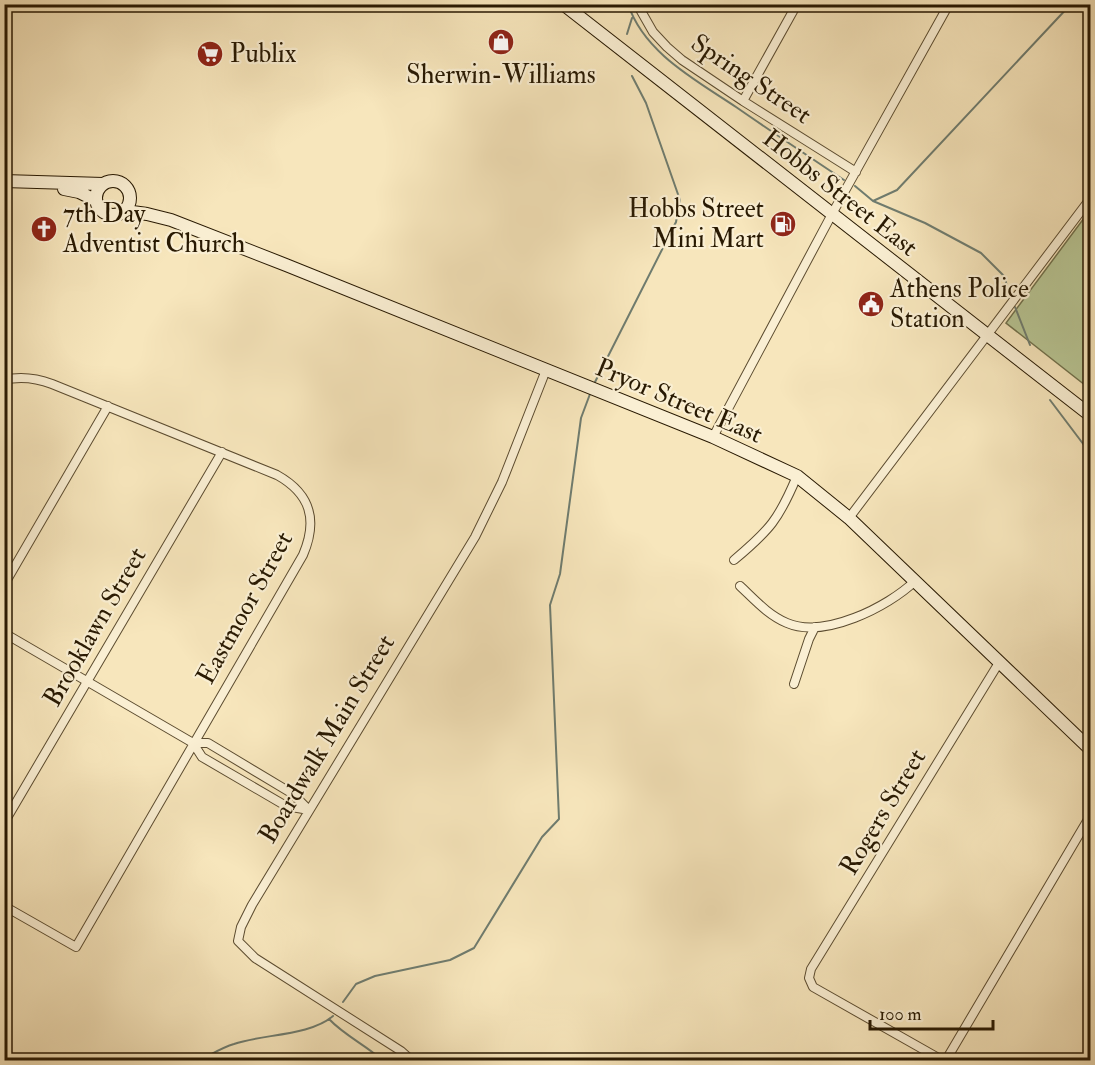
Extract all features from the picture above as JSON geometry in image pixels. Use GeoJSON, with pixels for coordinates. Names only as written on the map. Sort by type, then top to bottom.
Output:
{"type":"FeatureCollection","features":[{"type":"Feature","properties":{"kind":"street","name":"Hobbs Street East"},"geometry":{"type":"LineString","coordinates":[[563,4],[1090,415]]}},
{"type":"Feature","properties":{"kind":"street","name":"Spring Street"},"geometry":{"type":"LineString","coordinates":[[637,4],[648,24],[667,47],[682,60],[856,172]]}},
{"type":"Feature","properties":{"kind":"street"},"geometry":{"type":"LineString","coordinates":[[743,101],[797,4]]}},
{"type":"Feature","properties":{"kind":"street"},"geometry":{"type":"LineString","coordinates":[[712,437],[832,214],[949,4]]}},
{"type":"Feature","properties":{"kind":"street"},"geometry":{"type":"LineString","coordinates":[[4,181],[103,184],[112,181],[119,182],[128,190],[130,201],[125,211],[117,215],[107,215],[99,209],[95,200],[97,191],[103,184]]}},
{"type":"Feature","properties":{"kind":"street"},"geometry":{"type":"LineString","coordinates":[[49,183],[79,192],[95,200]]}},
{"type":"Feature","properties":{"kind":"street","name":"Pryor Street East"},"geometry":{"type":"LineString","coordinates":[[128,190],[138,203],[171,220],[712,437],[797,476],[849,518],[1090,749]]}},
{"type":"Feature","properties":{"kind":"street"},"geometry":{"type":"LineString","coordinates":[[849,518],[1090,199]]}},
{"type":"Feature","properties":{"kind":"street","name":"Pryor Street East"},"geometry":{"type":"LineString","coordinates":[[125,211],[171,220]]}},
{"type":"Feature","properties":{"kind":"street","name":"Boardwalk Main Street"},"geometry":{"type":"LineString","coordinates":[[411,1060],[255,958],[238,941],[241,927],[252,905],[475,537],[502,482],[546,370]]}},
{"type":"Feature","properties":{"kind":"street","name":"Eastmoor Street"},"geometry":{"type":"LineString","coordinates":[[4,380],[15,377],[36,378],[222,452],[290,483],[301,495],[309,511],[311,524],[310,538],[303,555],[76,947],[4,906]]}},
{"type":"Feature","properties":{"kind":"street"},"geometry":{"type":"LineString","coordinates":[[4,585],[108,406]]}},
{"type":"Feature","properties":{"kind":"street","name":"Brooklawn Street"},"geometry":{"type":"LineString","coordinates":[[4,823],[222,452]]}},
{"type":"Feature","properties":{"kind":"street"},"geometry":{"type":"LineString","coordinates":[[734,560],[772,526],[797,476]]}},
{"type":"Feature","properties":{"kind":"street"},"geometry":{"type":"LineString","coordinates":[[740,586],[765,610],[789,624],[815,627],[848,621],[874,611],[915,581]]}},
{"type":"Feature","properties":{"kind":"street"},"geometry":{"type":"LineString","coordinates":[[794,684],[808,639],[815,627]]}},
{"type":"Feature","properties":{"kind":"street"},"geometry":{"type":"LineString","coordinates":[[4,633],[193,742],[208,744],[293,794],[309,810]]}},
{"type":"Feature","properties":{"kind":"street","name":"Rogers Street"},"geometry":{"type":"LineString","coordinates":[[944,1060],[813,987],[809,978],[811,969],[1000,661]]}},
{"type":"Feature","properties":{"kind":"street"},"geometry":{"type":"LineString","coordinates":[[193,742],[202,757],[222,769],[286,806],[309,810]]}},
{"type":"Feature","properties":{"kind":"street"},"geometry":{"type":"LineString","coordinates":[[944,1060],[1090,816]]}},
{"type":"Feature","properties":{"kind":"green space"},"geometry":{"type":"Polygon","coordinates":[[[1090,210],[1090,389],[1006,323],[1090,210]]]}},
{"type":"Feature","properties":{"kind":"waterway"},"geometry":{"type":"LineString","coordinates":[[628,4],[646,37],[673,64],[844,180]]}},
{"type":"Feature","properties":{"kind":"waterway"},"geometry":{"type":"LineString","coordinates":[[873,201],[897,190],[1071,4]]}},
{"type":"Feature","properties":{"kind":"waterway"},"geometry":{"type":"LineString","coordinates":[[627,34],[632,18]]}},
{"type":"Feature","properties":{"kind":"waterway"},"geometry":{"type":"LineString","coordinates":[[594,384],[676,222],[680,200],[646,103],[632,76]]}},
{"type":"Feature","properties":{"kind":"waterway"},"geometry":{"type":"LineString","coordinates":[[855,186],[873,201],[925,223],[981,253],[1005,277],[1009,298]]}},
{"type":"Feature","properties":{"kind":"waterway"},"geometry":{"type":"LineString","coordinates":[[1015,307],[1030,345]]}},
{"type":"Feature","properties":{"kind":"waterway"},"geometry":{"type":"LineString","coordinates":[[343,1002],[356,984],[375,976],[450,960],[474,948],[542,837],[559,819],[550,605],[560,574],[581,418],[590,394]]}},
{"type":"Feature","properties":{"kind":"waterway"},"geometry":{"type":"LineString","coordinates":[[1050,400],[1090,453]]}},
{"type":"Feature","properties":{"kind":"waterway"},"geometry":{"type":"LineString","coordinates":[[200,1060],[230,1045],[299,1031],[323,1023],[333,1016]]}},
{"type":"Feature","properties":{"kind":"waterway"},"geometry":{"type":"LineString","coordinates":[[329,1019],[382,1060]]}},
{"type":"Feature","properties":{"kind":"place","name":"Sherwin-Williams"},"geometry":{"type":"Point","coordinates":[501,42]}},
{"type":"Feature","properties":{"kind":"place","name":"Publix"},"geometry":{"type":"Point","coordinates":[210,54]}},
{"type":"Feature","properties":{"kind":"place","name":"Hobbs Street Mini Mart"},"geometry":{"type":"Point","coordinates":[783,224]}},
{"type":"Feature","properties":{"kind":"place","name":"7th Day Adventist Church"},"geometry":{"type":"Point","coordinates":[44,229]}},
{"type":"Feature","properties":{"kind":"place","name":"Athens Police Station"},"geometry":{"type":"Point","coordinates":[871,304]}}]}
